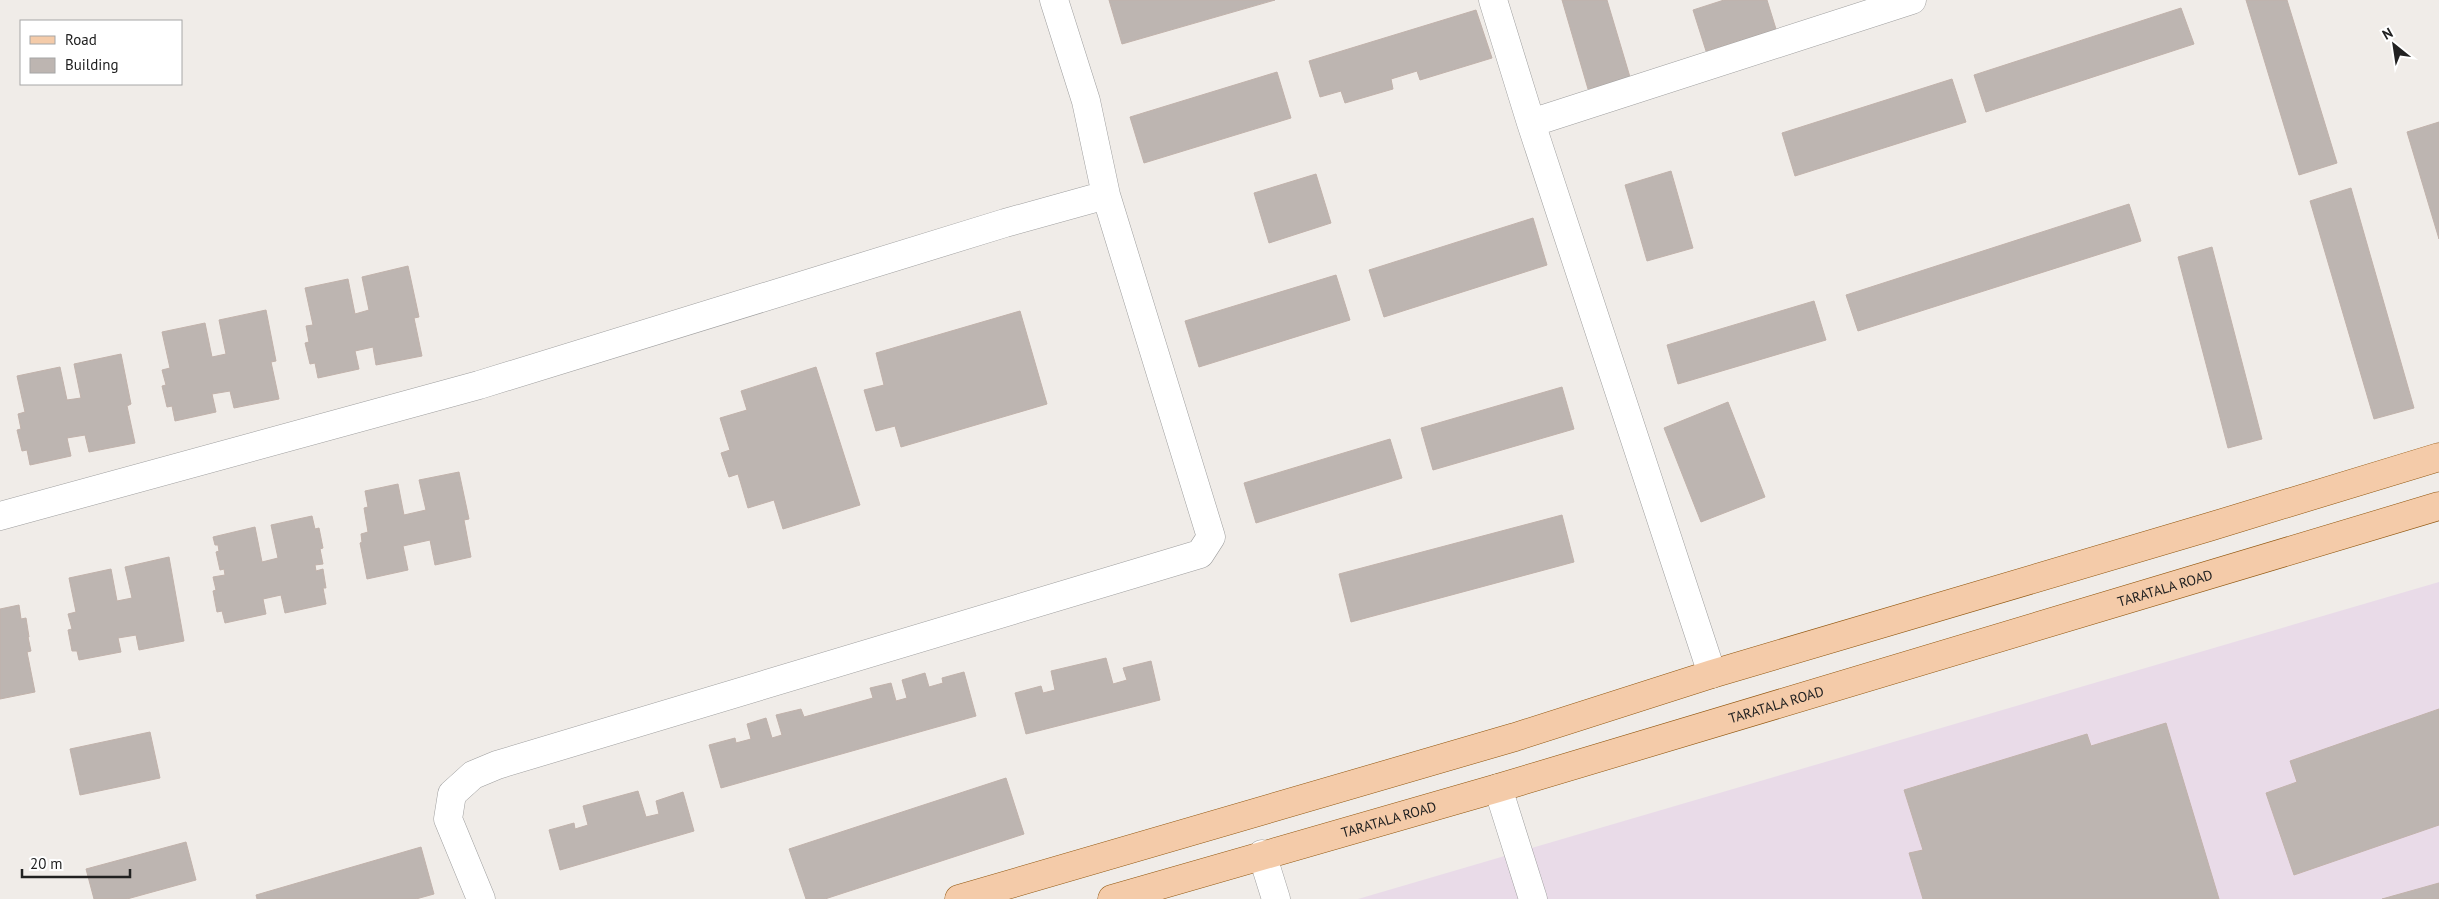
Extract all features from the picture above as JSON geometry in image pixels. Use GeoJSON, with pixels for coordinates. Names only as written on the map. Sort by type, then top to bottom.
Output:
{"type":"FeatureCollection","features":[{"type":"Feature","properties":{"kind":"main road"},"geometry":{"type":"LineString","coordinates":[[959,899],[1515,736],[1712,674],[1988,591],[2209,528],[2439,457]]}},
{"type":"Feature","properties":{"kind":"main road","name":"TARATALA ROAD"},"geometry":{"type":"LineString","coordinates":[[1112,899],[1262,854],[1498,788],[2439,506]]}},
{"type":"Feature","properties":{"kind":"lane"},"geometry":{"type":"LineString","coordinates":[[481,899],[448,819],[452,794],[473,775],[498,765],[1200,554],[1211,538],[1106,195],[1086,101],[1054,0]]}},
{"type":"Feature","properties":{"kind":"lane"},"geometry":{"type":"LineString","coordinates":[[1493,0],[1531,123],[1712,674]]}},
{"type":"Feature","properties":{"kind":"lane"},"geometry":{"type":"LineString","coordinates":[[1531,123],[1912,0]]}},
{"type":"Feature","properties":{"kind":"lane"},"geometry":{"type":"LineString","coordinates":[[0,516],[479,385],[1006,223],[1106,195]]}},
{"type":"Feature","properties":{"kind":"lane"},"geometry":{"type":"LineString","coordinates":[[1498,788],[1533,899]]}},
{"type":"Feature","properties":{"kind":"lane"},"geometry":{"type":"LineString","coordinates":[[1262,854],[1276,899]]}},
{"type":"Feature","properties":{"kind":"shaded area"},"geometry":{"type":"Polygon","coordinates":[[[2439,582],[2439,899],[1358,899],[2439,582]]]}},
{"type":"Feature","properties":{"kind":"building"},"geometry":{"type":"Polygon","coordinates":[[[1109,0],[1275,0],[1122,44],[1109,0]]]}},
{"type":"Feature","properties":{"kind":"building"},"geometry":{"type":"Polygon","coordinates":[[[1562,0],[1607,0],[1630,77],[1588,89],[1562,0]]]}},
{"type":"Feature","properties":{"kind":"building"},"geometry":{"type":"Polygon","coordinates":[[[1724,0],[1767,0],[1776,29],[1706,51],[1693,10],[1724,0]]]}},
{"type":"Feature","properties":{"kind":"building"},"geometry":{"type":"Polygon","coordinates":[[[2246,0],[2287,0],[2337,163],[2299,175],[2246,0]]]}},
{"type":"Feature","properties":{"kind":"building"},"geometry":{"type":"Polygon","coordinates":[[[2181,8],[2194,44],[1986,112],[1974,75],[2181,8]]]}},
{"type":"Feature","properties":{"kind":"building"},"geometry":{"type":"Polygon","coordinates":[[[1476,10],[1492,58],[1420,80],[1417,71],[1391,79],[1393,89],[1345,103],[1341,91],[1320,97],[1309,61],[1476,10]]]}},
{"type":"Feature","properties":{"kind":"building"},"geometry":{"type":"Polygon","coordinates":[[[1277,72],[1291,118],[1144,163],[1130,117],[1277,72]]]}},
{"type":"Feature","properties":{"kind":"building"},"geometry":{"type":"Polygon","coordinates":[[[1952,79],[1966,122],[1795,176],[1782,133],[1952,79]]]}},
{"type":"Feature","properties":{"kind":"building"},"geometry":{"type":"Polygon","coordinates":[[[2439,122],[2439,239],[2407,132],[2439,122]]]}},
{"type":"Feature","properties":{"kind":"building"},"geometry":{"type":"Polygon","coordinates":[[[1671,171],[1693,248],[1647,261],[1625,185],[1671,171]]]}},
{"type":"Feature","properties":{"kind":"building"},"geometry":{"type":"Polygon","coordinates":[[[1316,174],[1331,223],[1269,243],[1254,193],[1316,174]]]}},
{"type":"Feature","properties":{"kind":"building"},"geometry":{"type":"Polygon","coordinates":[[[2351,188],[2414,408],[2374,419],[2310,201],[2351,188]]]}},
{"type":"Feature","properties":{"kind":"building"},"geometry":{"type":"Polygon","coordinates":[[[2129,204],[2141,241],[1858,331],[1846,295],[2129,204]]]}},
{"type":"Feature","properties":{"kind":"building"},"geometry":{"type":"Polygon","coordinates":[[[1533,218],[1547,265],[1384,317],[1369,270],[1533,218]]]}},
{"type":"Feature","properties":{"kind":"building"},"geometry":{"type":"Polygon","coordinates":[[[2212,247],[2262,439],[2228,448],[2178,257],[2212,247]]]}},
{"type":"Feature","properties":{"kind":"building"},"geometry":{"type":"Polygon","coordinates":[[[408,266],[419,317],[414,318],[422,356],[376,365],[373,347],[355,351],[359,369],[318,378],[315,363],[310,364],[305,343],[309,342],[306,326],[313,325],[305,288],[348,279],[355,314],[369,310],[362,277],[408,266]]]}},
{"type":"Feature","properties":{"kind":"building"},"geometry":{"type":"Polygon","coordinates":[[[1336,275],[1350,320],[1199,367],[1185,321],[1336,275]]]}},
{"type":"Feature","properties":{"kind":"building"},"geometry":{"type":"Polygon","coordinates":[[[1814,301],[1826,340],[1678,384],[1667,345],[1814,301]]]}},
{"type":"Feature","properties":{"kind":"building"},"geometry":{"type":"Polygon","coordinates":[[[266,310],[276,361],[271,362],[279,399],[234,408],[230,391],[212,394],[216,412],[175,421],[172,406],[167,407],[162,386],[166,385],[162,370],[170,368],[162,332],[205,323],[212,357],[226,354],[219,320],[266,310]]]}},
{"type":"Feature","properties":{"kind":"building"},"geometry":{"type":"Polygon","coordinates":[[[1020,311],[1047,404],[901,447],[895,426],[876,431],[864,390],[884,385],[876,353],[1020,311]]]}},
{"type":"Feature","properties":{"kind":"building"},"geometry":{"type":"Polygon","coordinates":[[[121,354],[131,404],[127,406],[135,443],[89,452],[85,435],[67,438],[71,456],[30,465],[27,450],[22,451],[17,430],[21,429],[18,414],[25,412],[17,376],[60,367],[67,400],[81,398],[74,364],[121,354]]]}},
{"type":"Feature","properties":{"kind":"building"},"geometry":{"type":"Polygon","coordinates":[[[816,367],[860,505],[783,529],[774,500],[748,508],[738,474],[729,477],[721,453],[730,450],[720,418],[747,410],[741,391],[816,367]]]}},
{"type":"Feature","properties":{"kind":"building"},"geometry":{"type":"Polygon","coordinates":[[[1562,387],[1574,429],[1433,470],[1421,428],[1562,387]]]}},
{"type":"Feature","properties":{"kind":"building"},"geometry":{"type":"Polygon","coordinates":[[[1728,402],[1765,497],[1701,522],[1664,428],[1728,402]]]}},
{"type":"Feature","properties":{"kind":"building"},"geometry":{"type":"Polygon","coordinates":[[[1390,439],[1402,478],[1256,523],[1244,483],[1390,439]]]}},
{"type":"Feature","properties":{"kind":"building"},"geometry":{"type":"Polygon","coordinates":[[[459,472],[469,519],[464,520],[471,557],[435,565],[430,540],[403,546],[408,570],[367,579],[360,543],[362,542],[361,534],[368,532],[364,508],[368,507],[365,491],[398,484],[404,515],[426,510],[419,480],[459,472]]]}},
{"type":"Feature","properties":{"kind":"building"},"geometry":{"type":"Polygon","coordinates":[[[1562,515],[1574,562],[1351,622],[1339,574],[1562,515]]]}},
{"type":"Feature","properties":{"kind":"building"},"geometry":{"type":"Polygon","coordinates":[[[312,516],[315,529],[319,528],[323,548],[320,549],[323,564],[315,565],[316,571],[323,569],[326,588],[323,588],[326,604],[285,613],[281,595],[263,599],[266,614],[225,623],[222,611],[217,612],[213,591],[216,590],[213,577],[225,575],[224,569],[220,570],[216,552],[219,551],[218,545],[215,545],[213,537],[255,527],[262,562],[278,558],[271,525],[312,516]]]}},
{"type":"Feature","properties":{"kind":"building"},"geometry":{"type":"Polygon","coordinates":[[[169,557],[184,641],[139,650],[136,635],[118,638],[121,652],[79,660],[77,651],[72,651],[68,630],[72,629],[68,614],[76,612],[69,578],[111,569],[117,601],[132,598],[125,567],[169,557]]]}},
{"type":"Feature","properties":{"kind":"building"},"geometry":{"type":"Polygon","coordinates":[[[19,605],[21,619],[26,618],[31,651],[27,652],[35,692],[0,699],[0,609],[19,605]]]}},
{"type":"Feature","properties":{"kind":"building"},"geometry":{"type":"Polygon","coordinates":[[[1106,658],[1113,684],[1127,680],[1123,668],[1151,661],[1160,700],[1026,734],[1015,693],[1041,686],[1043,693],[1055,690],[1051,671],[1106,658]]]}},
{"type":"Feature","properties":{"kind":"building"},"geometry":{"type":"Polygon","coordinates":[[[964,672],[976,716],[721,788],[709,745],[735,738],[736,743],[751,739],[747,724],[766,718],[772,738],[782,735],[776,715],[801,709],[804,717],[873,698],[870,688],[891,683],[896,701],[907,698],[902,680],[925,673],[929,687],[943,683],[942,678],[964,672]]]}},
{"type":"Feature","properties":{"kind":"building"},"geometry":{"type":"Polygon","coordinates":[[[2439,709],[2439,825],[2294,875],[2266,793],[2297,782],[2290,761],[2439,709]]]}},
{"type":"Feature","properties":{"kind":"building"},"geometry":{"type":"Polygon","coordinates":[[[2166,723],[2219,899],[1923,899],[1909,853],[1923,850],[1904,790],[2087,734],[2091,746],[2166,723]]]}},
{"type":"Feature","properties":{"kind":"building"},"geometry":{"type":"Polygon","coordinates":[[[150,732],[160,778],[80,795],[70,749],[150,732]]]}},
{"type":"Feature","properties":{"kind":"building"},"geometry":{"type":"Polygon","coordinates":[[[1006,778],[1024,834],[825,899],[806,899],[789,849],[1006,778]]]}},
{"type":"Feature","properties":{"kind":"building"},"geometry":{"type":"Polygon","coordinates":[[[638,791],[646,817],[659,814],[656,801],[683,792],[694,831],[560,870],[549,830],[574,823],[575,829],[588,825],[583,806],[638,791]]]}},
{"type":"Feature","properties":{"kind":"building"},"geometry":{"type":"Polygon","coordinates":[[[186,842],[196,880],[127,899],[94,899],[86,869],[186,842]]]}},
{"type":"Feature","properties":{"kind":"building"},"geometry":{"type":"Polygon","coordinates":[[[421,847],[434,894],[416,899],[257,899],[256,895],[421,847]]]}},
{"type":"Feature","properties":{"kind":"building"},"geometry":{"type":"Polygon","coordinates":[[[2439,883],[2439,899],[2382,899],[2439,883]]]}}]}
